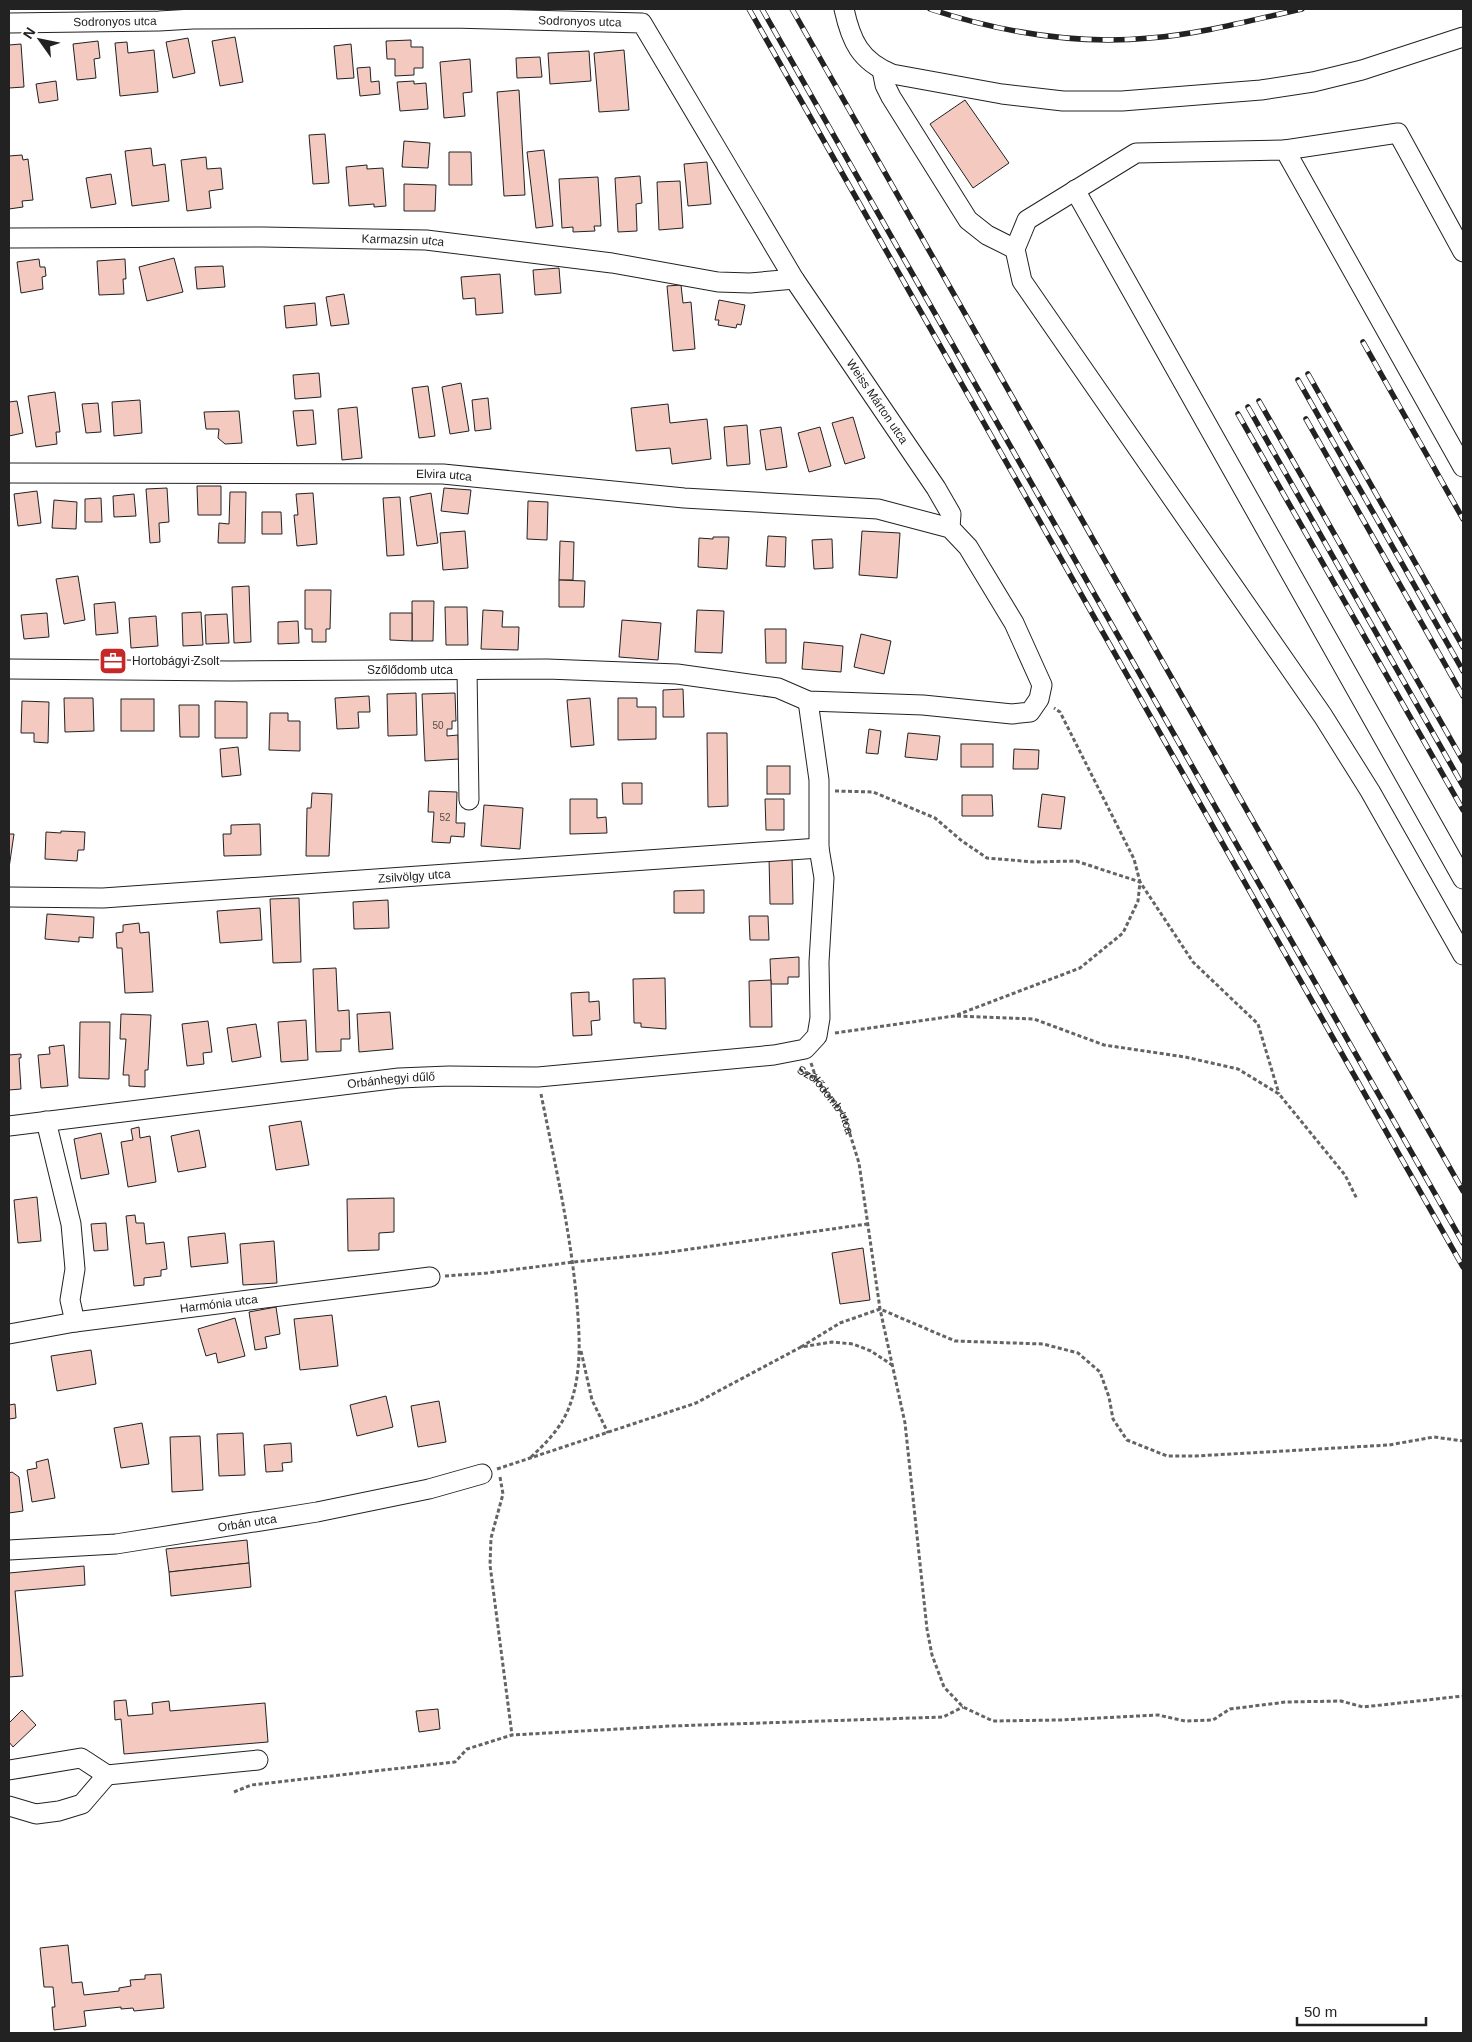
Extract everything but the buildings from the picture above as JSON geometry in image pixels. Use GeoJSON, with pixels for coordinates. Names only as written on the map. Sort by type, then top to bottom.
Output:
{"type":"FeatureCollection","features":[{"type":"Feature","properties":{"kind":"street"},"geometry":{"type":"LineString","coordinates":[[844,9],[850,32],[863,57],[882,70],[892,74],[1002,94],[1063,101],[1122,101],[1261,90],[1313,82],[1362,70],[1463,37]]}},
{"type":"Feature","properties":{"kind":"street","name":"Sodronyos utca"},"geometry":{"type":"LineString","coordinates":[[9,23],[452,14],[642,23]]}},
{"type":"Feature","properties":{"kind":"street","name":"Weiss Márton utca"},"geometry":{"type":"LineString","coordinates":[[642,23],[794,278],[936,488],[950,514],[950,528]]}},
{"type":"Feature","properties":{"kind":"street"},"geometry":{"type":"LineString","coordinates":[[882,70],[885,85],[891,97],[968,220],[987,235],[1015,249]]}},
{"type":"Feature","properties":{"kind":"street"},"geometry":{"type":"LineString","coordinates":[[1463,252],[1398,133],[1285,150],[1136,152],[1027,220],[1015,249],[1022,281],[1323,716],[1370,791],[1463,955]]}},
{"type":"Feature","properties":{"kind":"street"},"geometry":{"type":"LineString","coordinates":[[1285,150],[1463,467]]}},
{"type":"Feature","properties":{"kind":"street"},"geometry":{"type":"LineString","coordinates":[[1075,190],[1463,879]]}},
{"type":"Feature","properties":{"kind":"street","name":"Karmazsin utca"},"geometry":{"type":"LineString","coordinates":[[9,238],[263,237],[426,240],[612,262],[718,282],[750,283],[794,278]]}},
{"type":"Feature","properties":{"kind":"street","name":"Elvira utca"},"geometry":{"type":"LineString","coordinates":[[9,473],[443,474],[684,498],[878,509],[950,528]]}},
{"type":"Feature","properties":{"kind":"street"},"geometry":{"type":"LineString","coordinates":[[817,1036],[820,1018],[818,962],[824,878],[820,848],[819,790],[808,701],[923,705],[1012,714],[1030,712],[1039,699],[1042,685],[1014,622],[968,547],[950,528]]}},
{"type":"Feature","properties":{"kind":"street","name":"Szőlődomb utca"},"geometry":{"type":"LineString","coordinates":[[9,669],[222,671],[547,669],[677,674],[778,688],[808,701]]}},
{"type":"Feature","properties":{"kind":"street"},"geometry":{"type":"LineString","coordinates":[[467,670],[470,800]]}},
{"type":"Feature","properties":{"kind":"street","name":"Zsilvölgy utca"},"geometry":{"type":"LineString","coordinates":[[9,897],[103,898],[820,848]]}},
{"type":"Feature","properties":{"kind":"street","name":"Szőlődomb utca"},"geometry":{"type":"LineString","coordinates":[[774,1055],[805,1049],[817,1036]]}},
{"type":"Feature","properties":{"kind":"street","name":"Orbánhegyi dűlő"},"geometry":{"type":"LineString","coordinates":[[9,1126],[264,1093],[399,1078],[449,1076],[538,1077],[774,1055]]}},
{"type":"Feature","properties":{"kind":"street"},"geometry":{"type":"LineString","coordinates":[[46,1121],[71,1224],[75,1269],[70,1300],[75,1322]]}},
{"type":"Feature","properties":{"kind":"street","name":"Harmónia utca"},"geometry":{"type":"LineString","coordinates":[[9,1334],[75,1322],[430,1277]]}},
{"type":"Feature","properties":{"kind":"street","name":"Orbán utca"},"geometry":{"type":"LineString","coordinates":[[9,1550],[116,1544],[307,1514],[429,1489],[490,1472]]}},
{"type":"Feature","properties":{"kind":"street"},"geometry":{"type":"LineString","coordinates":[[9,1770],[81,1758],[107,1775],[258,1760]]}},
{"type":"Feature","properties":{"kind":"street"},"geometry":{"type":"LineString","coordinates":[[9,1806],[36,1814],[59,1811],[82,1804],[107,1775]]}},
{"type":"Feature","properties":{"kind":"path"},"geometry":{"type":"LineString","coordinates":[[1039,699],[1060,712],[1134,859],[1140,882],[1193,962],[1258,1024],[1279,1094]]}},
{"type":"Feature","properties":{"kind":"path"},"geometry":{"type":"LineString","coordinates":[[819,790],[873,792],[935,818],[962,841],[987,858],[1034,862],[1076,861],[1140,882]]}},
{"type":"Feature","properties":{"kind":"path"},"geometry":{"type":"LineString","coordinates":[[954,1016],[1080,968],[1123,933],[1138,901],[1140,882]]}},
{"type":"Feature","properties":{"kind":"path"},"geometry":{"type":"LineString","coordinates":[[817,1036],[954,1016],[1034,1019],[1104,1046],[1186,1057],[1238,1068],[1279,1094],[1346,1175],[1357,1199]]}},
{"type":"Feature","properties":{"kind":"path","name":"Szőlődomb utca"},"geometry":{"type":"LineString","coordinates":[[774,1055],[816,1078],[844,1115],[859,1163],[880,1309],[905,1423],[927,1629],[932,1655],[944,1687],[963,1707]]}},
{"type":"Feature","properties":{"kind":"path"},"geometry":{"type":"LineString","coordinates":[[538,1077],[574,1262],[580,1348],[592,1400],[608,1433]]}},
{"type":"Feature","properties":{"kind":"path"},"geometry":{"type":"LineString","coordinates":[[430,1277],[486,1274],[662,1253],[867,1224]]}},
{"type":"Feature","properties":{"kind":"path"},"geometry":{"type":"LineString","coordinates":[[512,1735],[490,1565],[491,1538],[503,1494],[490,1472],[696,1403],[801,1347],[840,1323],[880,1309],[955,1341],[1042,1344],[1078,1353],[1100,1372],[1110,1397],[1113,1419],[1127,1440],[1167,1456],[1389,1445],[1434,1436],[1463,1441]]}},
{"type":"Feature","properties":{"kind":"path"},"geometry":{"type":"LineString","coordinates":[[801,1347],[832,1342],[853,1344],[871,1351],[893,1365]]}},
{"type":"Feature","properties":{"kind":"path"},"geometry":{"type":"LineString","coordinates":[[531,1458],[554,1435],[568,1409],[576,1380],[580,1348]]}},
{"type":"Feature","properties":{"kind":"path"},"geometry":{"type":"LineString","coordinates":[[234,1792],[251,1785],[455,1762],[467,1749],[512,1735],[671,1726],[943,1717],[963,1707],[993,1721],[1158,1715],[1185,1721],[1213,1720],[1230,1709],[1286,1702],[1341,1701],[1363,1707],[1463,1696]]}},
{"type":"Feature","properties":{"kind":"railway"},"geometry":{"type":"LineString","coordinates":[[749,9],[1463,1267]]}},
{"type":"Feature","properties":{"kind":"railway"},"geometry":{"type":"LineString","coordinates":[[762,9],[1463,1243]]}},
{"type":"Feature","properties":{"kind":"railway"},"geometry":{"type":"LineString","coordinates":[[792,9],[1463,1191]]}},
{"type":"Feature","properties":{"kind":"railway"},"geometry":{"type":"LineString","coordinates":[[930,9],[1011,30],[1038,35],[1094,40],[1169,36],[1226,26],[1302,9]]}},
{"type":"Feature","properties":{"kind":"railway"},"geometry":{"type":"LineString","coordinates":[[1363,342],[1463,519]]}},
{"type":"Feature","properties":{"kind":"railway"},"geometry":{"type":"LineString","coordinates":[[1308,374],[1463,647]]}},
{"type":"Feature","properties":{"kind":"railway"},"geometry":{"type":"LineString","coordinates":[[1298,380],[1463,671]]}},
{"type":"Feature","properties":{"kind":"railway"},"geometry":{"type":"LineString","coordinates":[[1259,401],[1463,761]]}},
{"type":"Feature","properties":{"kind":"railway"},"geometry":{"type":"LineString","coordinates":[[1248,407],[1463,786]]}},
{"type":"Feature","properties":{"kind":"railway"},"geometry":{"type":"LineString","coordinates":[[1238,414],[1463,810]]}},
{"type":"Feature","properties":{"kind":"railway"},"geometry":{"type":"LineString","coordinates":[[1306,419],[1463,696]]}},
{"type":"Feature","properties":{"kind":"place","name":"Hortobágyi Zsolt"},"geometry":{"type":"Point","coordinates":[113,661]}}]}
